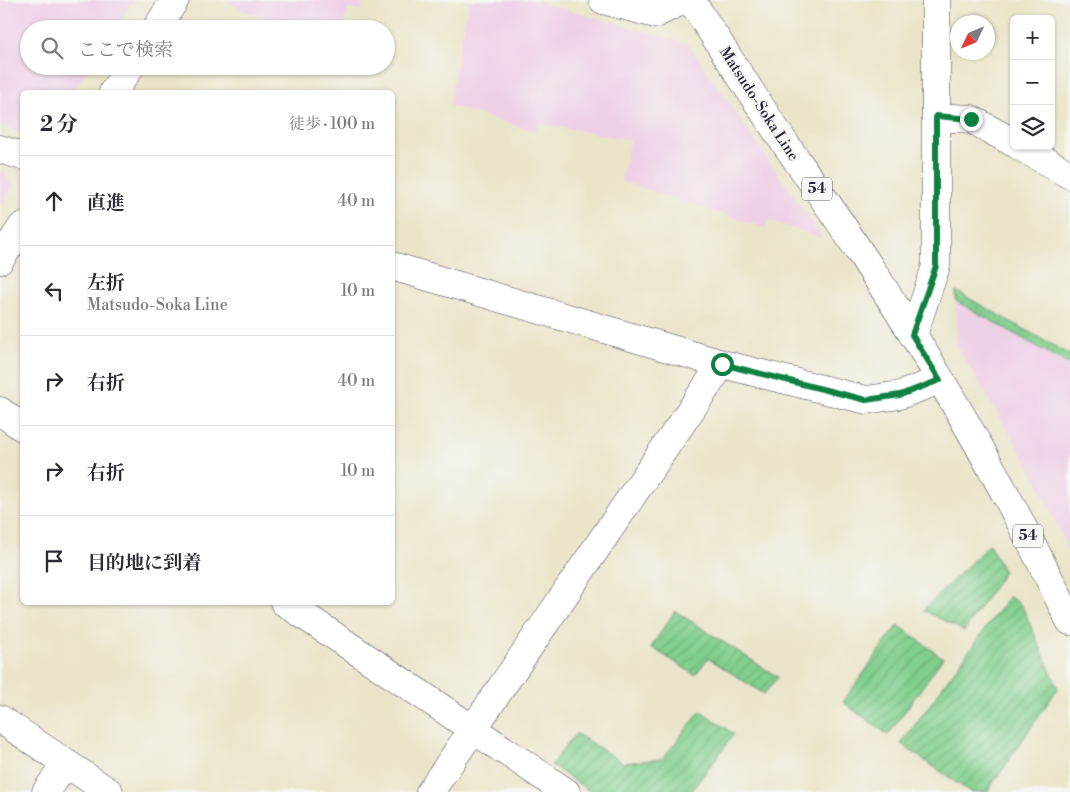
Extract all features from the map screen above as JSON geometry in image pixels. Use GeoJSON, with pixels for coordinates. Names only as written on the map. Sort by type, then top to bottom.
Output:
{"type":"FeatureCollection","features":[{"type":"Feature","properties":{"kind":"street"},"geometry":{"type":"LineString","coordinates":[[162,20],[175,0]]}},
{"type":"Feature","properties":{"kind":"street"},"geometry":{"type":"LineString","coordinates":[[603,0],[655,14],[684,0]]}},
{"type":"Feature","properties":{"kind":"street","name":"Matsudo-Soka Line"},"geometry":{"type":"LineString","coordinates":[[691,0],[781,138],[857,248],[940,380],[1039,556],[1070,621]]}},
{"type":"Feature","properties":{"kind":"street"},"geometry":{"type":"LineString","coordinates":[[912,335],[936,266],[936,0]]}},
{"type":"Feature","properties":{"kind":"street"},"geometry":{"type":"LineString","coordinates":[[114,90],[125,75]]}},
{"type":"Feature","properties":{"kind":"street"},"geometry":{"type":"LineString","coordinates":[[936,116],[971,119],[1010,141]]}},
{"type":"Feature","properties":{"kind":"street"},"geometry":{"type":"LineString","coordinates":[[0,149],[20,155]]}},
{"type":"Feature","properties":{"kind":"street"},"geometry":{"type":"LineString","coordinates":[[1026,150],[1070,175]]}},
{"type":"Feature","properties":{"kind":"street"},"geometry":{"type":"LineString","coordinates":[[0,260],[20,230]]}},
{"type":"Feature","properties":{"kind":"street"},"geometry":{"type":"LineString","coordinates":[[395,267],[722,364],[866,400],[900,395],[940,380]]}},
{"type":"Feature","properties":{"kind":"street"},"geometry":{"type":"LineString","coordinates":[[430,792],[722,364]]}},
{"type":"Feature","properties":{"kind":"street"},"geometry":{"type":"LineString","coordinates":[[0,411],[20,425]]}},
{"type":"Feature","properties":{"kind":"street"},"geometry":{"type":"LineString","coordinates":[[288,605],[566,792]]}},
{"type":"Feature","properties":{"kind":"street"},"geometry":{"type":"LineString","coordinates":[[0,719],[110,792]]}},
{"type":"Feature","properties":{"kind":"street"},"geometry":{"type":"LineString","coordinates":[[46,792],[66,763]]}},
{"type":"Feature","properties":{"kind":"shaded area"},"geometry":{"type":"Polygon","coordinates":[[[0,0],[134,0],[121,20],[20,20],[20,75],[84,75],[74,90],[20,90],[20,131],[0,125],[0,0]]]}},
{"type":"Feature","properties":{"kind":"shaded area"},"geometry":{"type":"Polygon","coordinates":[[[225,0],[364,0],[361,11],[348,8],[345,20],[272,20],[247,12],[225,0]]]}},
{"type":"Feature","properties":{"kind":"shaded area"},"geometry":{"type":"Polygon","coordinates":[[[469,0],[533,0],[688,44],[822,238],[768,220],[765,228],[621,181],[630,140],[537,123],[536,132],[449,105],[469,0]]]}},
{"type":"Feature","properties":{"kind":"shaded area"},"geometry":{"type":"Polygon","coordinates":[[[0,170],[4,171],[13,187],[0,206],[0,170]]]}},
{"type":"Feature","properties":{"kind":"shaded area"},"geometry":{"type":"Polygon","coordinates":[[[956,291],[1070,355],[1070,553],[1032,470],[957,347],[956,291]]]}},
{"type":"Feature","properties":{"kind":"green space"},"geometry":{"type":"Polygon","coordinates":[[[956,291],[1070,355],[1070,365],[956,301],[956,291]]]}},
{"type":"Feature","properties":{"kind":"green space"},"geometry":{"type":"Polygon","coordinates":[[[989,544],[1004,572],[964,631],[923,610],[989,544]]]}},
{"type":"Feature","properties":{"kind":"green space"},"geometry":{"type":"Polygon","coordinates":[[[1009,596],[1022,606],[1058,688],[987,792],[970,792],[901,744],[1009,596]]]}},
{"type":"Feature","properties":{"kind":"green space"},"geometry":{"type":"Polygon","coordinates":[[[675,611],[778,677],[764,694],[708,658],[695,675],[651,647],[675,611]]]}},
{"type":"Feature","properties":{"kind":"green space"},"geometry":{"type":"Polygon","coordinates":[[[898,625],[943,658],[888,735],[843,702],[898,625]]]}},
{"type":"Feature","properties":{"kind":"green space"},"geometry":{"type":"Polygon","coordinates":[[[701,711],[734,734],[691,792],[591,792],[551,765],[576,733],[623,763],[662,759],[701,711]]]}},
{"type":"Feature","properties":{"kind":"route"},"geometry":{"type":"LineString","coordinates":[[722,364],[866,400],[900,395],[940,380],[912,335],[936,266],[936,116],[971,119]]}}]}
